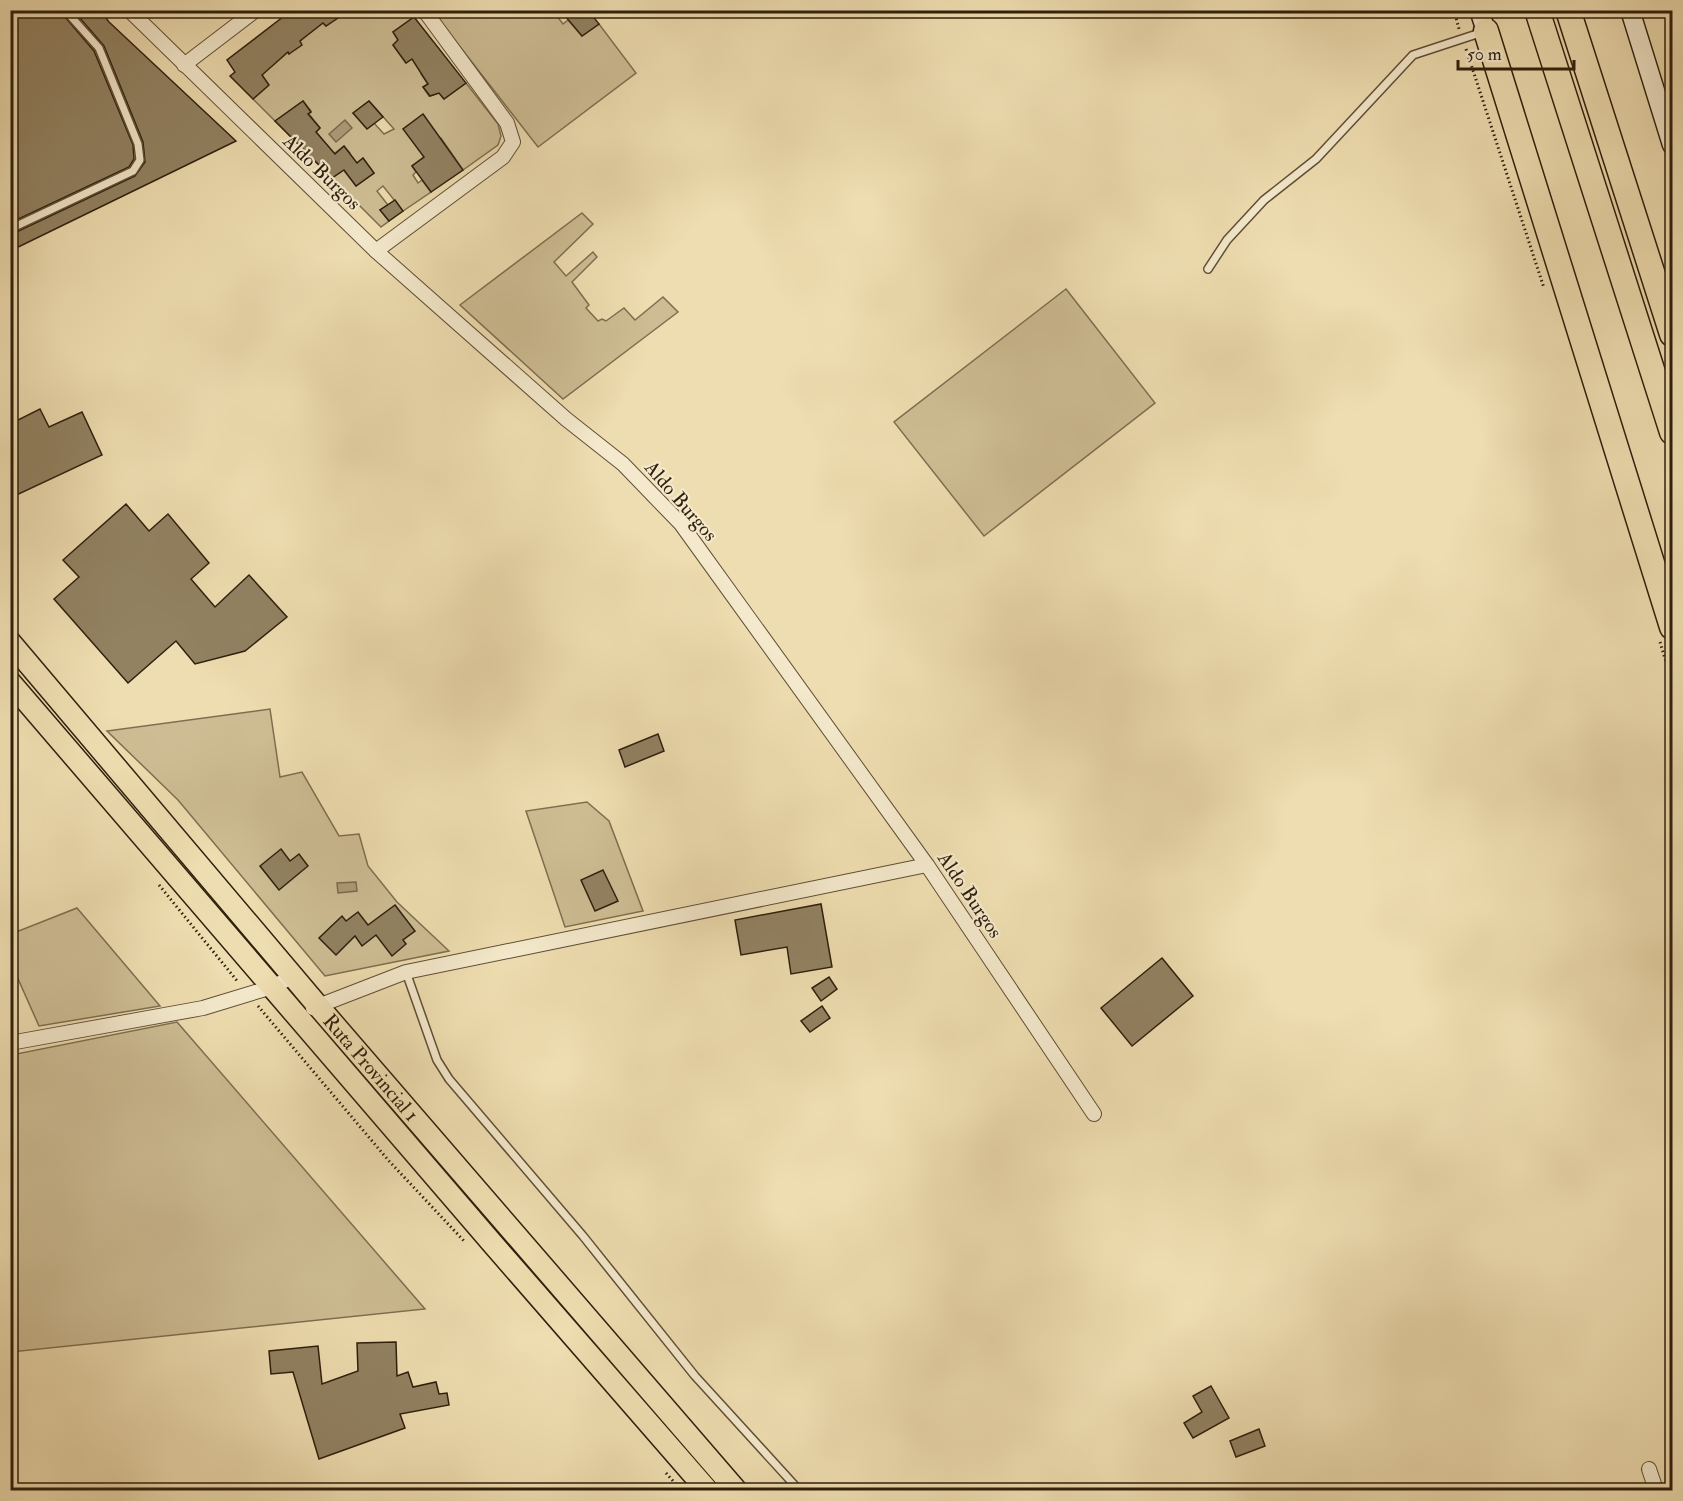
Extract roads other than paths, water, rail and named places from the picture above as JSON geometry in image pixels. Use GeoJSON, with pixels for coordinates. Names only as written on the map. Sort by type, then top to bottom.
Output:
{"type":"FeatureCollection","features":[{"type":"Feature","properties":{"kind":"highway"},"geometry":{"type":"LineString","coordinates":[[1537,10],[1672,432]]}},
{"type":"Feature","properties":{"kind":"highway"},"geometry":{"type":"LineString","coordinates":[[1568,10],[1672,334]]}},
{"type":"Feature","properties":{"kind":"highway"},"geometry":{"type":"LineString","coordinates":[[1483,21],[1672,627]]}},
{"type":"Feature","properties":{"kind":"main road","name":"Ruta Provincial 1"},"geometry":{"type":"LineString","coordinates":[[10,642],[318,1006],[736,1491]]}},
{"type":"Feature","properties":{"kind":"main road","name":"Ruta Provincial 1"},"geometry":{"type":"LineString","coordinates":[[10,682],[707,1491]]}},
{"type":"Feature","properties":{"kind":"street","name":"Aldo Burgos"},"geometry":{"type":"LineString","coordinates":[[129,10],[376,251],[566,419],[622,464],[681,524],[927,865],[1094,1114]]}},
{"type":"Feature","properties":{"kind":"street"},"geometry":{"type":"LineString","coordinates":[[184,65],[256,10]]}},
{"type":"Feature","properties":{"kind":"street"},"geometry":{"type":"LineString","coordinates":[[376,251],[503,157],[513,142],[507,123],[424,10]]}},
{"type":"Feature","properties":{"kind":"street"},"geometry":{"type":"LineString","coordinates":[[1630,10],[1672,145]]}},
{"type":"Feature","properties":{"kind":"street"},"geometry":{"type":"LineString","coordinates":[[298,1016],[406,972],[927,865]]}},
{"type":"Feature","properties":{"kind":"street"},"geometry":{"type":"LineString","coordinates":[[10,1043],[203,1008],[272,987],[294,976]]}},
{"type":"Feature","properties":{"kind":"street"},"geometry":{"type":"LineString","coordinates":[[1649,1469],[1656,1491]]}},
{"type":"Feature","properties":{"kind":"lane"},"geometry":{"type":"LineString","coordinates":[[10,229],[133,171],[140,160],[138,144],[99,48],[65,10]]}},
{"type":"Feature","properties":{"kind":"lane"},"geometry":{"type":"LineString","coordinates":[[1208,269],[1227,240],[1264,200],[1316,159],[1413,55],[1483,21]]}},
{"type":"Feature","properties":{"kind":"lane"},"geometry":{"type":"LineString","coordinates":[[406,972],[436,1060],[449,1079],[583,1236],[695,1376],[799,1491]]}}]}
